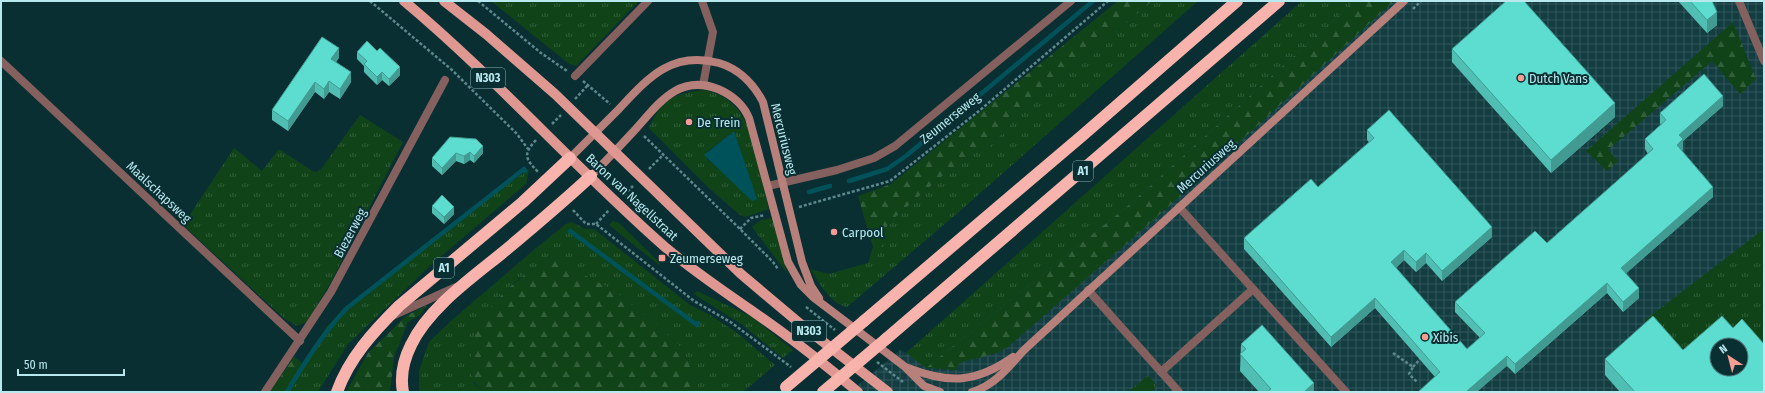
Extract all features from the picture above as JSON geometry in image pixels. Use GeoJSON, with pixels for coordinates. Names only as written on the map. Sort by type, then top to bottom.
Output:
{"type":"FeatureCollection","features":[{"type":"Feature","properties":{"kind":"highway","name":"A1"},"geometry":{"type":"LineString","coordinates":[[783,389],[1083,135],[1237,1]]}},
{"type":"Feature","properties":{"kind":"highway","name":"A1"},"geometry":{"type":"LineString","coordinates":[[823,392],[1279,1]]}},
{"type":"Feature","properties":{"kind":"highway","name":"A1"},"geometry":{"type":"LineString","coordinates":[[337,392],[343,375],[368,339],[387,319],[546,181],[570,158]]}},
{"type":"Feature","properties":{"kind":"highway","name":"A1"},"geometry":{"type":"LineString","coordinates":[[403,392],[402,369],[411,344],[432,316],[466,282],[564,201],[591,176]]}},
{"type":"Feature","properties":{"kind":"main road","name":"Baron van Nagellstraat"},"geometry":{"type":"LineString","coordinates":[[404,1],[465,55],[570,158],[591,176],[666,248],[717,288],[788,336],[858,392]]}},
{"type":"Feature","properties":{"kind":"main road","name":"Baron van Nagellstraat"},"geometry":{"type":"LineString","coordinates":[[444,1],[486,34],[569,107],[594,133],[741,274],[804,327],[888,392]]}},
{"type":"Feature","properties":{"kind":"street"},"geometry":{"type":"LineString","coordinates":[[575,76],[648,1]]}},
{"type":"Feature","properties":{"kind":"street"},"geometry":{"type":"LineString","coordinates":[[702,1],[713,32],[703,85]]}},
{"type":"Feature","properties":{"kind":"street","name":"Zeumerseweg"},"geometry":{"type":"LineString","coordinates":[[768,186],[874,158],[895,146],[1071,1]]}},
{"type":"Feature","properties":{"kind":"street","name":"Mercuriusweg"},"geometry":{"type":"LineString","coordinates":[[972,392],[983,389],[1004,373],[1024,350],[1088,290],[1404,1]]}},
{"type":"Feature","properties":{"kind":"street"},"geometry":{"type":"LineString","coordinates":[[1739,1],[1764,61]]}},
{"type":"Feature","properties":{"kind":"street","name":"Mercuriusweg"},"geometry":{"type":"LineString","coordinates":[[570,158],[642,84],[666,66],[688,60],[708,60],[726,65],[739,72],[757,91],[763,102],[788,210],[804,268],[811,286],[822,302]]}},
{"type":"Feature","properties":{"kind":"street","name":"Maalschapsweg"},"geometry":{"type":"LineString","coordinates":[[1,61],[300,341]]}},
{"type":"Feature","properties":{"kind":"street","name":"Biezerweg"},"geometry":{"type":"LineString","coordinates":[[265,392],[331,292],[445,80]]}},
{"type":"Feature","properties":{"kind":"street","name":"Mercuriusweg"},"geometry":{"type":"LineString","coordinates":[[591,176],[664,98],[682,88],[703,85],[724,92],[733,97],[744,108],[748,118],[784,248],[793,271],[806,290],[904,366],[924,386],[940,392]]}},
{"type":"Feature","properties":{"kind":"street"},"geometry":{"type":"LineString","coordinates":[[1179,207],[1346,392]]}},
{"type":"Feature","properties":{"kind":"street","name":"A1"},"geometry":{"type":"LineString","coordinates":[[387,319],[466,282]]}},
{"type":"Feature","properties":{"kind":"street"},"geometry":{"type":"LineString","coordinates":[[1161,372],[1253,289]]}},
{"type":"Feature","properties":{"kind":"street"},"geometry":{"type":"LineString","coordinates":[[1088,290],[1180,392]]}},
{"type":"Feature","properties":{"kind":"street","name":"Mercuriusweg"},"geometry":{"type":"LineString","coordinates":[[904,366],[928,376],[947,379],[978,376],[1000,367],[1024,350]]}},
{"type":"Feature","properties":{"kind":"path"},"geometry":{"type":"LineString","coordinates":[[478,1],[541,53],[575,76]]}},
{"type":"Feature","properties":{"kind":"path","name":"Zeumerseweg"},"geometry":{"type":"LineString","coordinates":[[788,210],[890,181],[997,96],[1108,1]]}},
{"type":"Feature","properties":{"kind":"path"},"geometry":{"type":"LineString","coordinates":[[546,181],[528,160],[528,149],[588,85]]}},
{"type":"Feature","properties":{"kind":"path"},"geometry":{"type":"LineString","coordinates":[[596,224],[663,155],[740,229],[751,218],[775,212]]}},
{"type":"Feature","properties":{"kind":"path"},"geometry":{"type":"LineString","coordinates":[[564,201],[586,224],[596,224],[694,301],[732,323],[793,369]]}},
{"type":"Feature","properties":{"kind":"path"},"geometry":{"type":"LineString","coordinates":[[1393,353],[1413,367]]}},
{"type":"Feature","properties":{"kind":"path"},"geometry":{"type":"LineString","coordinates":[[1417,382],[1409,374],[1420,360]]}},
{"type":"Feature","properties":{"kind":"shaded area"},"geometry":{"type":"Polygon","coordinates":[[[1320,1],[1764,1],[1764,392],[850,392],[900,350],[906,353],[1320,1]]]}},
{"type":"Feature","properties":{"kind":"shaded area"},"geometry":{"type":"Polygon","coordinates":[[[734,131],[757,199],[752,201],[704,155],[734,131]]]}},
{"type":"Feature","properties":{"kind":"green space"},"geometry":{"type":"Polygon","coordinates":[[[491,1],[639,1],[576,66],[568,63],[491,1]]]}},
{"type":"Feature","properties":{"kind":"green space"},"geometry":{"type":"Polygon","coordinates":[[[1118,1],[1152,1],[1031,103],[988,148],[980,148],[941,177],[892,220],[886,228],[883,247],[873,247],[858,196],[891,184],[1118,1]]]}},
{"type":"Feature","properties":{"kind":"green space"},"geometry":{"type":"Polygon","coordinates":[[[1152,1],[1198,1],[960,211],[847,307],[835,302],[830,297],[810,269],[829,274],[868,263],[873,247],[883,247],[886,228],[892,220],[941,177],[980,148],[988,148],[1031,103],[1152,1]]]}},
{"type":"Feature","properties":{"kind":"green space"},"geometry":{"type":"Polygon","coordinates":[[[1302,1],[1355,1],[1129,205],[926,368],[906,353],[1302,1]]]}},
{"type":"Feature","properties":{"kind":"green space"},"geometry":{"type":"Polygon","coordinates":[[[1355,1],[1394,1],[1167,208],[1008,347],[997,353],[959,363],[957,370],[926,368],[1129,205],[1355,1]]]}},
{"type":"Feature","properties":{"kind":"green space"},"geometry":{"type":"Polygon","coordinates":[[[1733,22],[1756,79],[1740,94],[1712,61],[1608,150],[1618,161],[1607,171],[1586,151],[1733,22]]]}},
{"type":"Feature","properties":{"kind":"green space"},"geometry":{"type":"Polygon","coordinates":[[[705,90],[720,95],[731,103],[740,113],[748,127],[769,209],[745,217],[740,215],[709,188],[649,128],[659,110],[670,99],[694,91],[705,90]],[[734,131],[707,152],[707,159],[756,199],[734,131]]]}},
{"type":"Feature","properties":{"kind":"green space"},"geometry":{"type":"Polygon","coordinates":[[[360,115],[403,142],[331,282],[307,322],[297,326],[285,319],[183,225],[234,148],[262,171],[279,149],[312,171],[317,172],[321,169],[360,115]]]}},
{"type":"Feature","properties":{"kind":"green space"},"geometry":{"type":"Polygon","coordinates":[[[529,169],[526,184],[432,264],[348,344],[318,392],[289,392],[303,364],[327,326],[439,234],[529,169]]]}},
{"type":"Feature","properties":{"kind":"green space"},"geometry":{"type":"Polygon","coordinates":[[[773,218],[787,273],[752,227],[761,220],[773,218]]]}},
{"type":"Feature","properties":{"kind":"green space"},"geometry":{"type":"Polygon","coordinates":[[[613,221],[619,223],[660,263],[659,265],[609,225],[613,221]]]}},
{"type":"Feature","properties":{"kind":"green space"},"geometry":{"type":"Polygon","coordinates":[[[572,222],[585,229],[594,229],[690,305],[710,315],[736,332],[775,365],[743,392],[694,392],[698,386],[683,349],[613,290],[547,258],[516,281],[498,298],[474,383],[482,392],[419,392],[419,371],[429,342],[452,320],[535,249],[566,224],[572,222]]]}},
{"type":"Feature","properties":{"kind":"green space"},"geometry":{"type":"Polygon","coordinates":[[[1764,229],[1764,356],[1749,340],[1749,337],[1746,337],[1739,329],[1728,337],[1709,337],[1709,353],[1692,371],[1645,320],[1764,229]]]}},
{"type":"Feature","properties":{"kind":"green space"},"geometry":{"type":"Polygon","coordinates":[[[546,255],[613,290],[683,349],[698,386],[694,392],[482,392],[475,382],[471,372],[470,362],[476,334],[482,321],[490,308],[510,286],[547,258],[546,255]]]}},
{"type":"Feature","properties":{"kind":"green space"},"geometry":{"type":"Polygon","coordinates":[[[697,291],[752,317],[793,350],[783,358],[741,324],[694,294],[697,291]]]}},
{"type":"Feature","properties":{"kind":"green space"},"geometry":{"type":"Polygon","coordinates":[[[427,305],[420,315],[408,322],[394,357],[390,392],[346,392],[368,353],[406,316],[427,305]]]}},
{"type":"Feature","properties":{"kind":"green space"},"geometry":{"type":"Polygon","coordinates":[[[294,357],[303,364],[289,392],[270,392],[294,357]]]}},
{"type":"Feature","properties":{"kind":"green space"},"geometry":{"type":"Polygon","coordinates":[[[1148,375],[1157,386],[1151,392],[1128,392],[1148,375]]]}},
{"type":"Feature","properties":{"kind":"building"},"geometry":{"type":"Polygon","coordinates":[[[1506,1],[1524,1],[1615,103],[1551,160],[1452,49],[1506,1]]]}},
{"type":"Feature","properties":{"kind":"building"},"geometry":{"type":"Polygon","coordinates":[[[1690,1],[1712,1],[1717,12],[1707,20],[1690,1]]]}},
{"type":"Feature","properties":{"kind":"building"},"geometry":{"type":"Polygon","coordinates":[[[322,37],[339,48],[331,59],[351,72],[340,89],[329,81],[324,89],[315,82],[288,121],[272,110],[322,37]]]}},
{"type":"Feature","properties":{"kind":"building"},"geometry":{"type":"Polygon","coordinates":[[[367,41],[377,51],[380,48],[400,67],[389,79],[382,72],[377,77],[364,64],[367,61],[357,52],[367,41]]]}},
{"type":"Feature","properties":{"kind":"building"},"geometry":{"type":"Polygon","coordinates":[[[1704,74],[1723,96],[1679,135],[1683,139],[1677,145],[1713,187],[1621,268],[1639,288],[1623,302],[1607,283],[1515,364],[1507,356],[1466,392],[1418,392],[1440,372],[1375,298],[1331,337],[1244,238],[1311,179],[1318,187],[1374,138],[1367,130],[1389,110],[1492,227],[1442,271],[1426,253],[1416,262],[1404,250],[1391,262],[1467,349],[1485,333],[1455,302],[1535,231],[1547,243],[1653,149],[1645,139],[1666,120],[1660,113],[1704,74]]]}},
{"type":"Feature","properties":{"kind":"building"},"geometry":{"type":"Polygon","coordinates":[[[450,137],[476,139],[483,146],[474,156],[470,152],[464,156],[456,153],[442,168],[432,158],[450,137]]]}},
{"type":"Feature","properties":{"kind":"building"},"geometry":{"type":"Polygon","coordinates":[[[442,195],[454,207],[444,217],[432,206],[442,195]]]}},
{"type":"Feature","properties":{"kind":"building"},"geometry":{"type":"Polygon","coordinates":[[[1653,316],[1683,350],[1722,316],[1733,328],[1742,319],[1764,344],[1764,392],[1635,392],[1605,359],[1653,316]]]}},
{"type":"Feature","properties":{"kind":"building"},"geometry":{"type":"Polygon","coordinates":[[[1262,325],[1314,383],[1304,392],[1267,392],[1271,389],[1240,354],[1246,349],[1241,344],[1262,325]]]}},
{"type":"Feature","properties":{"kind":"waterway"},"geometry":{"type":"LineString","coordinates":[[849,181],[887,169],[906,156],[1093,1]]}},
{"type":"Feature","properties":{"kind":"waterway"},"geometry":{"type":"LineString","coordinates":[[287,392],[322,338],[347,308],[524,169],[525,171]]}},
{"type":"Feature","properties":{"kind":"waterway"},"geometry":{"type":"LineString","coordinates":[[809,192],[830,186]]}},
{"type":"Feature","properties":{"kind":"waterway"},"geometry":{"type":"LineString","coordinates":[[570,231],[697,325],[698,323]]}},
{"type":"Feature","properties":{"kind":"place","name":"Dutch Vans"},"geometry":{"type":"Point","coordinates":[1521,78]}},
{"type":"Feature","properties":{"kind":"place","name":"De Trein"},"geometry":{"type":"Point","coordinates":[689,122]}},
{"type":"Feature","properties":{"kind":"place","name":"Carpool"},"geometry":{"type":"Point","coordinates":[834,232]}},
{"type":"Feature","properties":{"kind":"place","name":"Zeumerseweg"},"geometry":{"type":"Point","coordinates":[662,258]}},
{"type":"Feature","properties":{"kind":"place","name":"Xibis"},"geometry":{"type":"Point","coordinates":[1425,337]}}]}
